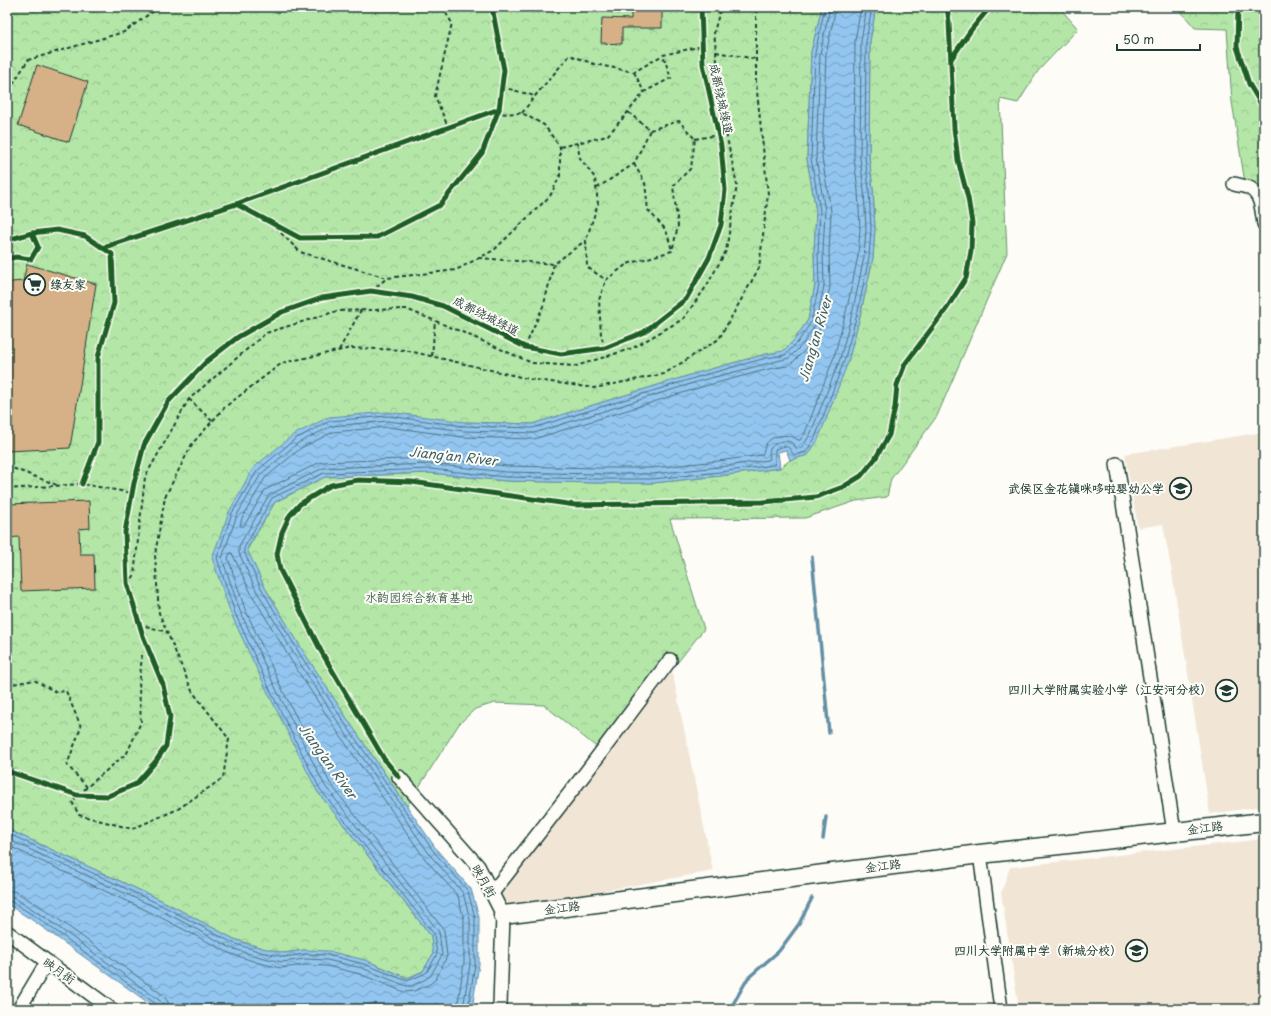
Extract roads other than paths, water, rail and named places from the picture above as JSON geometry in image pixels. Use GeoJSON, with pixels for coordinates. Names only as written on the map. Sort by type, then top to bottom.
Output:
{"type":"FeatureCollection","features":[{"type":"Feature","properties":{"kind":"street"},"geometry":{"type":"LineString","coordinates":[[1234,184],[1249,188],[1257,194],[1261,202],[1264,224]]}},
{"type":"Feature","properties":{"kind":"street"},"geometry":{"type":"LineString","coordinates":[[1117,464],[1174,832]]}},
{"type":"Feature","properties":{"kind":"street"},"geometry":{"type":"LineString","coordinates":[[492,893],[592,765],[670,660]]}},
{"type":"Feature","properties":{"kind":"street","name":"映月街"},"geometry":{"type":"LineString","coordinates":[[399,777],[478,866],[503,915],[500,1005],[498,1009]]}},
{"type":"Feature","properties":{"kind":"street","name":"金江路"},"geometry":{"type":"LineString","coordinates":[[503,915],[980,854],[1264,822]]}},
{"type":"Feature","properties":{"kind":"street"},"geometry":{"type":"LineString","coordinates":[[980,854],[1001,1009]]}},
{"type":"Feature","properties":{"kind":"street","name":"映月街"},"geometry":{"type":"LineString","coordinates":[[7,932],[111,1009]]}},
{"type":"Feature","properties":{"kind":"street"},"geometry":{"type":"LineString","coordinates":[[19,1009],[47,962]]}},
{"type":"Feature","properties":{"kind":"water","name":"Jiang'an River"},"geometry":{"type":"Polygon","coordinates":[[[822,7],[876,7],[870,41],[869,157],[873,189],[875,229],[873,258],[848,362],[818,440],[808,455],[790,460],[786,450],[778,452],[780,468],[653,483],[506,481],[430,473],[325,477],[275,502],[247,549],[264,586],[305,654],[350,723],[437,850],[471,889],[479,917],[479,964],[472,1009],[157,1009],[35,922],[7,904],[7,829],[161,900],[234,939],[284,953],[304,950],[328,951],[365,960],[407,978],[423,971],[433,954],[431,936],[317,791],[268,693],[231,614],[212,558],[229,512],[253,468],[293,435],[329,417],[388,412],[465,422],[532,424],[700,372],[766,354],[783,351],[794,340],[808,320],[815,285],[814,252],[816,211],[807,159],[811,52],[822,7]]]}},
{"type":"Feature","properties":{"kind":"waterway"},"geometry":{"type":"LineString","coordinates":[[812,557],[829,733]]}},
{"type":"Feature","properties":{"kind":"waterway"},"geometry":{"type":"LineString","coordinates":[[823,839],[826,817]]}},
{"type":"Feature","properties":{"kind":"waterway"},"geometry":{"type":"LineString","coordinates":[[729,1009],[748,978],[779,951],[799,924],[812,898]]}},
{"type":"Feature","properties":{"kind":"place","name":"绿友家"},"geometry":{"type":"Point","coordinates":[35,285]}},
{"type":"Feature","properties":{"kind":"place","name":"武侯区金花镇咪哆啦婴幼公学"},"geometry":{"type":"Point","coordinates":[1180,489]}},
{"type":"Feature","properties":{"kind":"place","name":"四川大学附属实验小学（江安河分校）"},"geometry":{"type":"Point","coordinates":[1227,690]}},
{"type":"Feature","properties":{"kind":"place","name":"四川大学附属中学（新城分校）"},"geometry":{"type":"Point","coordinates":[1137,951]}},
{"type":"Feature","properties":{"kind":"park label","name":"水韵园综合教育基地"},"geometry":{"type":"Point","coordinates":[419,598]}}]}
